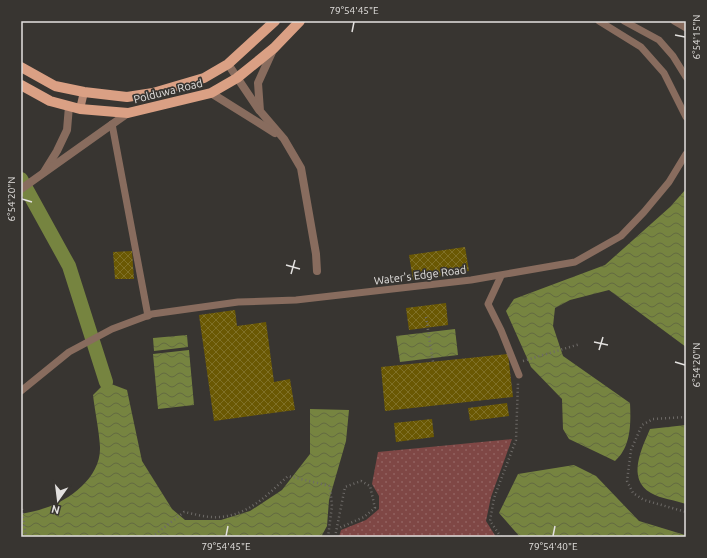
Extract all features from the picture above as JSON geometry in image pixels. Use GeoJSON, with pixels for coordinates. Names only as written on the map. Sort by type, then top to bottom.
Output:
{"type":"FeatureCollection","features":[{"type":"Feature","properties":{"kind":"main road","name":"Polduwa Road"},"geometry":{"type":"LineString","coordinates":[[21,67],[55,86],[84,92],[127,97],[153,93],[204,78],[228,64],[275,21]]}},
{"type":"Feature","properties":{"kind":"main road","name":"Polduwa Road"},"geometry":{"type":"LineString","coordinates":[[21,85],[50,101],[68,106],[80,109],[128,113],[211,93],[237,78],[274,48],[300,21]]}},
{"type":"Feature","properties":{"kind":"street"},"geometry":{"type":"LineString","coordinates":[[260,111],[258,84],[274,48]]}},
{"type":"Feature","properties":{"kind":"street"},"geometry":{"type":"LineString","coordinates":[[228,64],[260,111],[284,139],[301,168],[316,254],[317,270]]}},
{"type":"Feature","properties":{"kind":"street"},"geometry":{"type":"LineString","coordinates":[[80,109],[84,92]]}},
{"type":"Feature","properties":{"kind":"street"},"geometry":{"type":"LineString","coordinates":[[211,93],[284,139]]}},
{"type":"Feature","properties":{"kind":"street"},"geometry":{"type":"LineString","coordinates":[[41,176],[58,151],[67,130],[68,106]]}},
{"type":"Feature","properties":{"kind":"street"},"geometry":{"type":"LineString","coordinates":[[21,189],[128,113]]}},
{"type":"Feature","properties":{"kind":"lane"},"geometry":{"type":"LineString","coordinates":[[599,21],[641,47],[664,73],[686,118]]}},
{"type":"Feature","properties":{"kind":"lane"},"geometry":{"type":"LineString","coordinates":[[624,21],[659,40],[673,56],[686,77]]}},
{"type":"Feature","properties":{"kind":"lane"},"geometry":{"type":"LineString","coordinates":[[674,21],[686,28]]}},
{"type":"Feature","properties":{"kind":"lane"},"geometry":{"type":"LineString","coordinates":[[112,124],[148,316]]}},
{"type":"Feature","properties":{"kind":"lane","name":"Water's Edge Road"},"geometry":{"type":"LineString","coordinates":[[21,391],[69,352],[112,329],[148,316],[238,302],[296,300],[501,276],[575,262],[621,236],[670,182],[686,154]]}},
{"type":"Feature","properties":{"kind":"lane"},"geometry":{"type":"LineString","coordinates":[[501,276],[488,304],[501,330],[519,375]]}},
{"type":"Feature","properties":{"kind":"path"},"geometry":{"type":"LineString","coordinates":[[426,317],[433,362]]}},
{"type":"Feature","properties":{"kind":"path"},"geometry":{"type":"LineString","coordinates":[[524,361],[580,344]]}},
{"type":"Feature","properties":{"kind":"path"},"geometry":{"type":"LineString","coordinates":[[501,537],[490,521],[494,498],[516,440],[519,375]]}},
{"type":"Feature","properties":{"kind":"path"},"geometry":{"type":"LineString","coordinates":[[686,418],[652,420],[642,425],[630,450],[627,481],[633,493],[644,500],[686,512]]}},
{"type":"Feature","properties":{"kind":"path"},"geometry":{"type":"LineString","coordinates":[[152,537],[184,512],[217,518],[238,513],[258,504],[288,476],[330,486],[332,506],[328,537]]}},
{"type":"Feature","properties":{"kind":"path"},"geometry":{"type":"LineString","coordinates":[[335,537],[345,487],[361,481],[370,486],[375,508],[364,517],[338,528]]}},
{"type":"Feature","properties":{"kind":"path"},"geometry":{"type":"LineString","coordinates":[[22,511],[26,537]]}},
{"type":"Feature","properties":{"kind":"shaded area"},"geometry":{"type":"Polygon","coordinates":[[[512,439],[491,497],[486,521],[496,537],[339,537],[341,530],[366,520],[379,509],[379,496],[372,484],[378,452],[512,439]]]}},
{"type":"Feature","properties":{"kind":"water"},"geometry":{"type":"Polygon","coordinates":[[[686,189],[686,347],[609,290],[570,300],[555,308],[553,326],[563,356],[630,403],[629,435],[624,449],[615,461],[569,439],[563,429],[562,399],[531,367],[506,311],[514,299],[605,265],[670,207],[686,189]]]}},
{"type":"Feature","properties":{"kind":"water"},"geometry":{"type":"Polygon","coordinates":[[[455,329],[458,355],[400,362],[396,336],[455,329]]]}},
{"type":"Feature","properties":{"kind":"water"},"geometry":{"type":"Polygon","coordinates":[[[187,335],[188,347],[154,351],[153,338],[187,335]]]}},
{"type":"Feature","properties":{"kind":"water"},"geometry":{"type":"Polygon","coordinates":[[[189,350],[194,405],[158,409],[153,354],[189,350]]]}},
{"type":"Feature","properties":{"kind":"water"},"geometry":{"type":"Polygon","coordinates":[[[106,382],[127,390],[142,461],[172,509],[185,520],[221,520],[250,511],[282,490],[310,454],[310,409],[349,410],[346,441],[329,500],[327,526],[321,537],[21,537],[21,514],[55,504],[74,493],[90,477],[95,468],[99,458],[100,447],[93,395],[106,382]]]}},
{"type":"Feature","properties":{"kind":"water"},"geometry":{"type":"Polygon","coordinates":[[[686,425],[686,504],[659,497],[643,487],[639,480],[638,463],[643,445],[650,429],[686,425]]]}},
{"type":"Feature","properties":{"kind":"water"},"geometry":{"type":"Polygon","coordinates":[[[574,465],[596,476],[639,521],[685,535],[684,537],[520,537],[499,513],[518,474],[574,465]]]}},
{"type":"Feature","properties":{"kind":"building"},"geometry":{"type":"Polygon","coordinates":[[[465,247],[469,271],[413,280],[409,255],[465,247]]]}},
{"type":"Feature","properties":{"kind":"building"},"geometry":{"type":"Polygon","coordinates":[[[132,251],[134,279],[115,279],[113,252],[132,251]]]}},
{"type":"Feature","properties":{"kind":"building"},"geometry":{"type":"Polygon","coordinates":[[[446,303],[448,325],[409,330],[406,308],[446,303]]]}},
{"type":"Feature","properties":{"kind":"building"},"geometry":{"type":"Polygon","coordinates":[[[235,310],[237,326],[266,322],[274,382],[290,379],[295,410],[214,421],[199,315],[235,310]]]}},
{"type":"Feature","properties":{"kind":"building"},"geometry":{"type":"Polygon","coordinates":[[[508,354],[513,397],[385,411],[381,367],[508,354]]]}},
{"type":"Feature","properties":{"kind":"building"},"geometry":{"type":"Polygon","coordinates":[[[507,403],[509,416],[470,421],[468,408],[507,403]]]}},
{"type":"Feature","properties":{"kind":"building"},"geometry":{"type":"Polygon","coordinates":[[[432,419],[434,437],[396,442],[394,423],[432,419]]]}},
{"type":"Feature","properties":{"kind":"waterway"},"geometry":{"type":"LineString","coordinates":[[21,179],[69,266],[106,382]]}}]}
